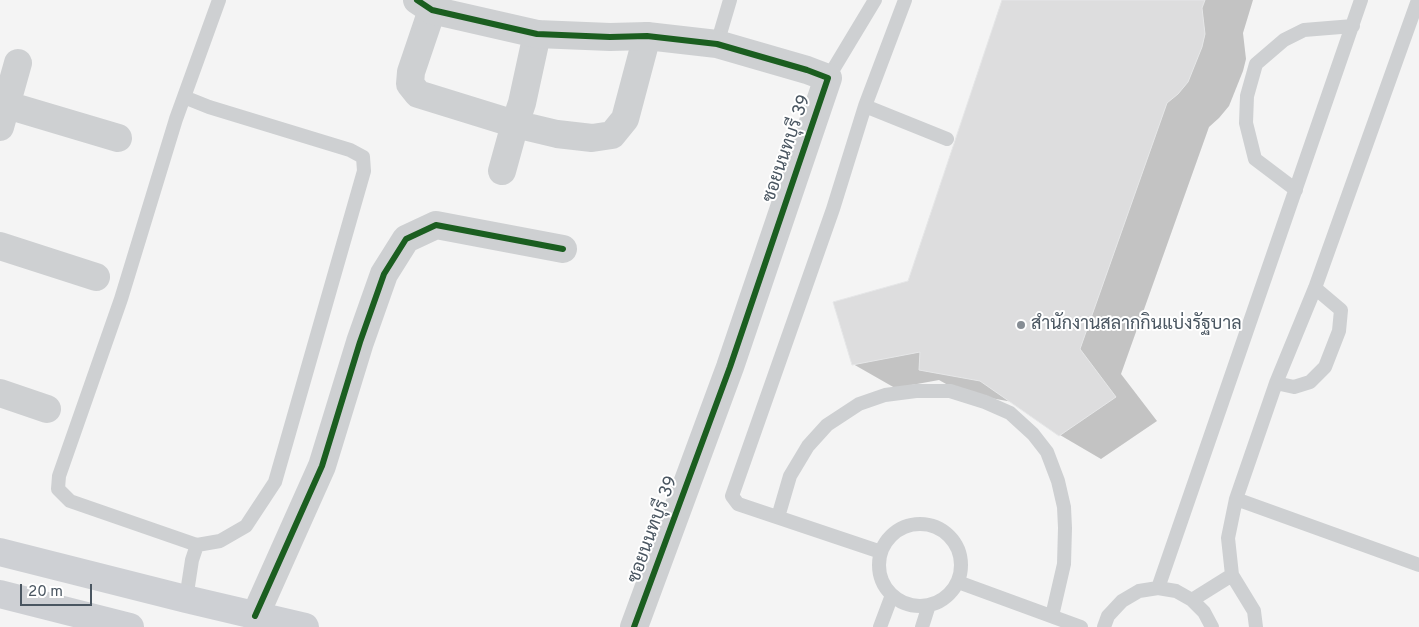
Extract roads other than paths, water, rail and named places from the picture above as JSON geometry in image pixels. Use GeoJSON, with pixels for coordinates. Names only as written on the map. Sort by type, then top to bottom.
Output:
{"type":"FeatureCollection","features":[{"type":"Feature","properties":{"kind":"main road"},"geometry":{"type":"LineString","coordinates":[[0,552],[305,627]]}},
{"type":"Feature","properties":{"kind":"main road"},"geometry":{"type":"LineString","coordinates":[[0,594],[130,627]]}},
{"type":"Feature","properties":{"kind":"street","name":"ซอยนนทบุรี 39"},"geometry":{"type":"LineString","coordinates":[[424,5],[537,34],[610,37],[646,36],[717,44],[808,70],[828,78],[730,367],[634,627]]}},
{"type":"Feature","properties":{"kind":"street"},"geometry":{"type":"LineString","coordinates":[[424,5],[410,84],[418,94],[515,124],[557,134],[592,138],[612,135],[625,119],[646,36]]}},
{"type":"Feature","properties":{"kind":"street"},"geometry":{"type":"LineString","coordinates":[[502,171],[522,103],[537,34]]}},
{"type":"Feature","properties":{"kind":"street"},"geometry":{"type":"LineString","coordinates":[[18,63],[2,112],[118,138]]}},
{"type":"Feature","properties":{"kind":"street"},"geometry":{"type":"LineString","coordinates":[[255,616],[322,466],[360,342],[384,274],[406,239],[436,225],[563,249]]}},
{"type":"Feature","properties":{"kind":"street"},"geometry":{"type":"LineString","coordinates":[[0,246],[96,276]]}},
{"type":"Feature","properties":{"kind":"street"},"geometry":{"type":"LineString","coordinates":[[0,393],[46,409]]}},
{"type":"Feature","properties":{"kind":"lane"},"geometry":{"type":"LineString","coordinates":[[184,97],[350,150],[363,158],[364,171],[274,482],[246,526],[220,541],[197,544],[70,501],[58,489],[59,476],[121,299],[176,118],[219,0]]}},
{"type":"Feature","properties":{"kind":"lane"},"geometry":{"type":"LineString","coordinates":[[717,44],[730,0]]}},
{"type":"Feature","properties":{"kind":"lane"},"geometry":{"type":"LineString","coordinates":[[828,78],[875,0]]}},
{"type":"Feature","properties":{"kind":"lane"},"geometry":{"type":"LineString","coordinates":[[881,552],[738,504],[732,496],[833,209],[865,106],[905,0]]}},
{"type":"Feature","properties":{"kind":"lane"},"geometry":{"type":"LineString","coordinates":[[1158,588],[1362,0]]}},
{"type":"Feature","properties":{"kind":"lane"},"geometry":{"type":"LineString","coordinates":[[1256,627],[1254,611],[1232,575],[1228,538],[1236,499],[1276,383],[1315,288],[1418,0]]}},
{"type":"Feature","properties":{"kind":"lane"},"geometry":{"type":"LineString","coordinates":[[1296,190],[1255,160],[1246,123],[1247,96],[1256,64],[1284,40],[1304,30],[1353,26]]}},
{"type":"Feature","properties":{"kind":"lane"},"geometry":{"type":"LineString","coordinates":[[865,106],[947,139]]}},
{"type":"Feature","properties":{"kind":"lane"},"geometry":{"type":"LineString","coordinates":[[1276,383],[1294,387],[1310,382],[1326,367],[1339,331],[1341,310],[1315,288]]}},
{"type":"Feature","properties":{"kind":"lane"},"geometry":{"type":"LineString","coordinates":[[778,517],[790,476],[808,446],[827,425],[859,404],[885,395],[916,391],[950,391],[985,402],[1010,413],[1033,434],[1047,452],[1058,481],[1064,507],[1066,528],[1064,564],[1052,616]]}},
{"type":"Feature","properties":{"kind":"lane"},"geometry":{"type":"LineString","coordinates":[[1236,499],[1419,565]]}},
{"type":"Feature","properties":{"kind":"lane"},"geometry":{"type":"LineString","coordinates":[[909,526],[935,527],[946,534],[955,544],[960,556],[961,569],[958,582],[951,592],[941,600],[930,605],[917,606],[894,597],[886,588],[880,577],[878,564],[881,552],[887,541],[896,532],[909,526]]}},
{"type":"Feature","properties":{"kind":"lane"},"geometry":{"type":"LineString","coordinates":[[186,599],[192,560],[197,544]]}},
{"type":"Feature","properties":{"kind":"lane"},"geometry":{"type":"LineString","coordinates":[[1192,600],[1232,575]]}},
{"type":"Feature","properties":{"kind":"lane"},"geometry":{"type":"LineString","coordinates":[[958,582],[1081,627]]}},
{"type":"Feature","properties":{"kind":"lane"},"geometry":{"type":"LineString","coordinates":[[1104,627],[1108,616],[1122,601],[1139,591],[1158,588],[1176,592],[1192,600],[1204,612],[1212,627]]}},
{"type":"Feature","properties":{"kind":"lane"},"geometry":{"type":"LineString","coordinates":[[880,627],[892,595]]}},
{"type":"Feature","properties":{"kind":"lane"},"geometry":{"type":"LineString","coordinates":[[922,627],[930,605]]}},
{"type":"Feature","properties":{"kind":"place","name":"สำนักงานสลากกินแบ่งรัฐบาล"},"geometry":{"type":"Point","coordinates":[1021,325]}}]}
